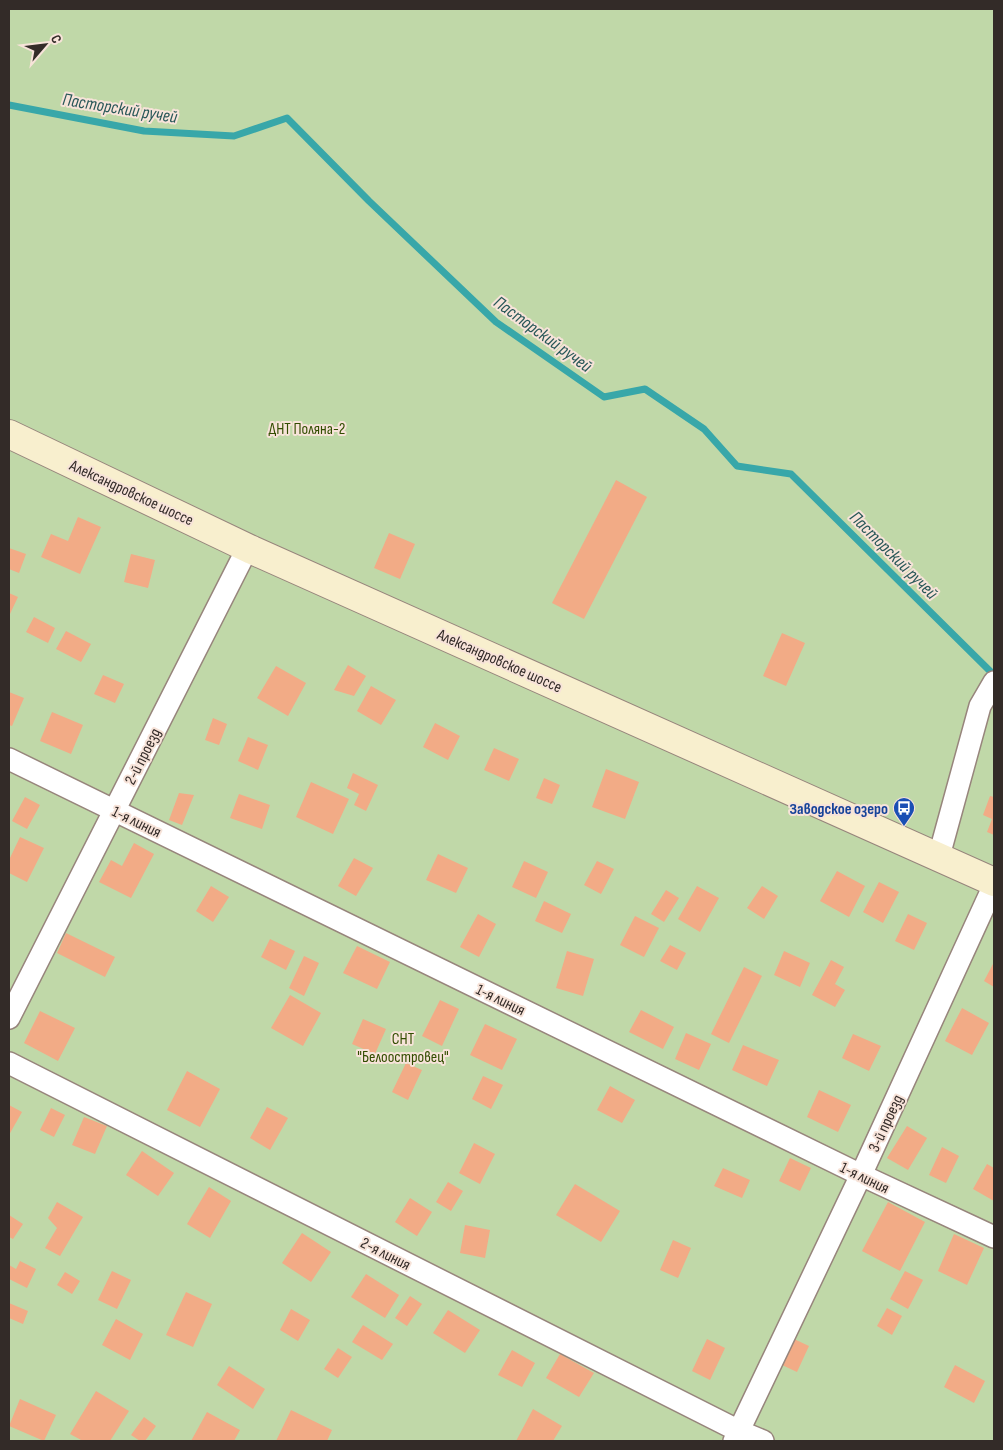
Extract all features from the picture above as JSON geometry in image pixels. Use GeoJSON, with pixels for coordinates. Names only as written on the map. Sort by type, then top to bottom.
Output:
{"type":"FeatureCollection","features":[{"type":"Feature","properties":{"kind":"street","name":"Александровское шоссе"},"geometry":{"type":"LineString","coordinates":[[9,434],[248,547],[939,856],[994,883]]}},
{"type":"Feature","properties":{"kind":"street","name":"2-й проезд"},"geometry":{"type":"LineString","coordinates":[[9,1018],[248,547]]}},
{"type":"Feature","properties":{"kind":"street"},"geometry":{"type":"LineString","coordinates":[[939,856],[980,706],[992,685]]}},
{"type":"Feature","properties":{"kind":"street","name":"1-я линия"},"geometry":{"type":"LineString","coordinates":[[9,759],[861,1175],[994,1238]]}},
{"type":"Feature","properties":{"kind":"street","name":"3-й проезд"},"geometry":{"type":"LineString","coordinates":[[736,1436],[861,1175],[994,883]]}},
{"type":"Feature","properties":{"kind":"street","name":"2-я линия"},"geometry":{"type":"LineString","coordinates":[[9,1063],[736,1436],[763,1441]]}},
{"type":"Feature","properties":{"kind":"green space"},"geometry":{"type":"Polygon","coordinates":[[[9,9],[994,9],[994,1441],[9,1441],[9,9]]]}},
{"type":"Feature","properties":{"kind":"building"},"geometry":{"type":"Polygon","coordinates":[[[616,480],[647,497],[584,619],[552,603],[616,480]]]}},
{"type":"Feature","properties":{"kind":"building"},"geometry":{"type":"Polygon","coordinates":[[[78,517],[101,527],[80,574],[41,557],[51,534],[68,541],[78,517]]]}},
{"type":"Feature","properties":{"kind":"building"},"geometry":{"type":"Polygon","coordinates":[[[389,533],[415,544],[400,579],[374,568],[389,533]]]}},
{"type":"Feature","properties":{"kind":"building"},"geometry":{"type":"Polygon","coordinates":[[[9,548],[26,554],[19,573],[9,569],[9,548]]]}},
{"type":"Feature","properties":{"kind":"building"},"geometry":{"type":"Polygon","coordinates":[[[131,554],[155,560],[148,588],[124,582],[131,554]]]}},
{"type":"Feature","properties":{"kind":"building"},"geometry":{"type":"Polygon","coordinates":[[[9,593],[18,597],[9,616],[9,593]]]}},
{"type":"Feature","properties":{"kind":"building"},"geometry":{"type":"Polygon","coordinates":[[[34,617],[55,628],[48,643],[26,632],[34,617]]]}},
{"type":"Feature","properties":{"kind":"building"},"geometry":{"type":"Polygon","coordinates":[[[66,631],[91,644],[81,662],[56,649],[66,631]]]}},
{"type":"Feature","properties":{"kind":"building"},"geometry":{"type":"Polygon","coordinates":[[[782,633],[805,643],[786,686],[763,676],[782,633]]]}},
{"type":"Feature","properties":{"kind":"building"},"geometry":{"type":"Polygon","coordinates":[[[348,665],[366,676],[354,696],[334,690],[348,665]]]}},
{"type":"Feature","properties":{"kind":"building"},"geometry":{"type":"Polygon","coordinates":[[[276,666],[306,683],[288,716],[257,698],[276,666]]]}},
{"type":"Feature","properties":{"kind":"building"},"geometry":{"type":"Polygon","coordinates":[[[103,675],[124,684],[115,703],[94,694],[103,675]]]}},
{"type":"Feature","properties":{"kind":"building"},"geometry":{"type":"Polygon","coordinates":[[[371,686],[396,700],[381,725],[357,711],[371,686]]]}},
{"type":"Feature","properties":{"kind":"building"},"geometry":{"type":"Polygon","coordinates":[[[9,692],[24,698],[12,726],[9,725],[9,692]]]}},
{"type":"Feature","properties":{"kind":"building"},"geometry":{"type":"Polygon","coordinates":[[[52,712],[83,725],[71,754],[40,741],[52,712]]]}},
{"type":"Feature","properties":{"kind":"building"},"geometry":{"type":"Polygon","coordinates":[[[213,718],[227,724],[219,745],[205,740],[213,718]]]}},
{"type":"Feature","properties":{"kind":"building"},"geometry":{"type":"Polygon","coordinates":[[[435,723],[460,736],[448,760],[423,747],[435,723]]]}},
{"type":"Feature","properties":{"kind":"building"},"geometry":{"type":"Polygon","coordinates":[[[248,737],[268,745],[258,770],[238,761],[248,737]]]}},
{"type":"Feature","properties":{"kind":"building"},"geometry":{"type":"Polygon","coordinates":[[[494,748],[519,759],[509,781],[484,770],[494,748]]]}},
{"type":"Feature","properties":{"kind":"building"},"geometry":{"type":"Polygon","coordinates":[[[606,769],[639,782],[625,819],[592,807],[606,769]]]}},
{"type":"Feature","properties":{"kind":"building"},"geometry":{"type":"Polygon","coordinates":[[[353,773],[378,785],[366,811],[354,805],[359,794],[347,788],[353,773]]]}},
{"type":"Feature","properties":{"kind":"building"},"geometry":{"type":"Polygon","coordinates":[[[544,778],[560,785],[552,804],[536,798],[544,778]]]}},
{"type":"Feature","properties":{"kind":"building"},"geometry":{"type":"Polygon","coordinates":[[[311,782],[349,799],[333,834],[296,817],[311,782]]]}},
{"type":"Feature","properties":{"kind":"building"},"geometry":{"type":"Polygon","coordinates":[[[179,793],[194,795],[182,825],[169,820],[179,793]]]}},
{"type":"Feature","properties":{"kind":"building"},"geometry":{"type":"Polygon","coordinates":[[[239,794],[270,805],[262,829],[230,818],[239,794]]]}},
{"type":"Feature","properties":{"kind":"building"},"geometry":{"type":"Polygon","coordinates":[[[990,796],[994,797],[994,835],[987,832],[992,819],[983,815],[990,796]]]}},
{"type":"Feature","properties":{"kind":"building"},"geometry":{"type":"Polygon","coordinates":[[[25,797],[40,805],[27,829],[12,821],[25,797]]]}},
{"type":"Feature","properties":{"kind":"building"},"geometry":{"type":"Polygon","coordinates":[[[20,837],[44,848],[27,882],[9,873],[9,860],[20,837]]]}},
{"type":"Feature","properties":{"kind":"building"},"geometry":{"type":"Polygon","coordinates":[[[134,843],[154,854],[131,898],[99,882],[111,860],[122,866],[134,843]]]}},
{"type":"Feature","properties":{"kind":"building"},"geometry":{"type":"Polygon","coordinates":[[[438,854],[468,868],[456,893],[426,880],[438,854]]]}},
{"type":"Feature","properties":{"kind":"building"},"geometry":{"type":"Polygon","coordinates":[[[354,858],[373,868],[356,896],[338,886],[354,858]]]}},
{"type":"Feature","properties":{"kind":"building"},"geometry":{"type":"Polygon","coordinates":[[[524,861],[548,872],[536,898],[512,887],[524,861]]]}},
{"type":"Feature","properties":{"kind":"building"},"geometry":{"type":"Polygon","coordinates":[[[597,861],[614,869],[601,894],[584,885],[597,861]]]}},
{"type":"Feature","properties":{"kind":"building"},"geometry":{"type":"Polygon","coordinates":[[[837,871],[865,886],[849,917],[820,901],[837,871]]]}},
{"type":"Feature","properties":{"kind":"building"},"geometry":{"type":"Polygon","coordinates":[[[879,882],[899,892],[883,923],[863,912],[879,882]]]}},
{"type":"Feature","properties":{"kind":"building"},"geometry":{"type":"Polygon","coordinates":[[[211,886],[229,897],[213,922],[196,911],[211,886]]]}},
{"type":"Feature","properties":{"kind":"building"},"geometry":{"type":"Polygon","coordinates":[[[697,886],[719,898],[700,932],[678,919],[697,886]]]}},
{"type":"Feature","properties":{"kind":"building"},"geometry":{"type":"Polygon","coordinates":[[[762,886],[778,896],[764,919],[747,908],[762,886]]]}},
{"type":"Feature","properties":{"kind":"building"},"geometry":{"type":"Polygon","coordinates":[[[666,890],[679,898],[664,922],[651,914],[666,890]]]}},
{"type":"Feature","properties":{"kind":"building"},"geometry":{"type":"Polygon","coordinates":[[[544,901],[571,914],[562,933],[535,921],[544,901]]]}},
{"type":"Feature","properties":{"kind":"building"},"geometry":{"type":"Polygon","coordinates":[[[478,914],[496,924],[479,957],[460,947],[478,914]]]}},
{"type":"Feature","properties":{"kind":"building"},"geometry":{"type":"Polygon","coordinates":[[[908,914],[927,923],[914,950],[895,941],[908,914]]]}},
{"type":"Feature","properties":{"kind":"building"},"geometry":{"type":"Polygon","coordinates":[[[635,916],[659,928],[644,957],[620,945],[635,916]]]}},
{"type":"Feature","properties":{"kind":"building"},"geometry":{"type":"Polygon","coordinates":[[[66,933],[115,957],[105,977],[57,953],[66,933]]]}},
{"type":"Feature","properties":{"kind":"building"},"geometry":{"type":"Polygon","coordinates":[[[270,939],[295,951],[286,970],[261,957],[270,939]]]}},
{"type":"Feature","properties":{"kind":"building"},"geometry":{"type":"Polygon","coordinates":[[[670,945],[686,953],[677,970],[660,961],[670,945]]]}},
{"type":"Feature","properties":{"kind":"building"},"geometry":{"type":"Polygon","coordinates":[[[357,946],[390,962],[377,989],[343,973],[357,946]]]}},
{"type":"Feature","properties":{"kind":"building"},"geometry":{"type":"Polygon","coordinates":[[[567,951],[594,959],[583,996],[556,988],[567,951]]]}},
{"type":"Feature","properties":{"kind":"building"},"geometry":{"type":"Polygon","coordinates":[[[784,951],[810,963],[800,987],[774,975],[784,951]]]}},
{"type":"Feature","properties":{"kind":"building"},"geometry":{"type":"Polygon","coordinates":[[[304,956],[319,963],[304,996],[289,988],[304,956]]]}},
{"type":"Feature","properties":{"kind":"building"},"geometry":{"type":"Polygon","coordinates":[[[831,960],[844,967],[835,984],[845,990],[835,1007],[812,995],[831,960]]]}},
{"type":"Feature","properties":{"kind":"building"},"geometry":{"type":"Polygon","coordinates":[[[994,962],[994,987],[984,981],[994,962]]]}},
{"type":"Feature","properties":{"kind":"building"},"geometry":{"type":"Polygon","coordinates":[[[744,967],[762,976],[729,1043],[711,1034],[744,967]]]}},
{"type":"Feature","properties":{"kind":"building"},"geometry":{"type":"Polygon","coordinates":[[[290,995],[321,1013],[303,1046],[271,1028],[290,995]]]}},
{"type":"Feature","properties":{"kind":"building"},"geometry":{"type":"Polygon","coordinates":[[[440,1000],[459,1009],[442,1046],[422,1036],[440,1000]]]}},
{"type":"Feature","properties":{"kind":"building"},"geometry":{"type":"Polygon","coordinates":[[[962,1008],[989,1023],[972,1055],[945,1041],[962,1008]]]}},
{"type":"Feature","properties":{"kind":"building"},"geometry":{"type":"Polygon","coordinates":[[[641,1010],[674,1027],[663,1049],[629,1032],[641,1010]]]}},
{"type":"Feature","properties":{"kind":"building"},"geometry":{"type":"Polygon","coordinates":[[[40,1011],[75,1028],[58,1061],[24,1043],[40,1011]]]}},
{"type":"Feature","properties":{"kind":"building"},"geometry":{"type":"Polygon","coordinates":[[[363,1019],[386,1029],[375,1054],[352,1044],[363,1019]]]}},
{"type":"Feature","properties":{"kind":"building"},"geometry":{"type":"Polygon","coordinates":[[[485,1024],[517,1039],[502,1070],[470,1055],[485,1024]]]}},
{"type":"Feature","properties":{"kind":"building"},"geometry":{"type":"Polygon","coordinates":[[[686,1033],[711,1044],[699,1070],[675,1059],[686,1033]]]}},
{"type":"Feature","properties":{"kind":"building"},"geometry":{"type":"Polygon","coordinates":[[[853,1034],[881,1046],[869,1071],[842,1058],[853,1034]]]}},
{"type":"Feature","properties":{"kind":"building"},"geometry":{"type":"Polygon","coordinates":[[[743,1045],[779,1060],[767,1086],[732,1070],[743,1045]]]}},
{"type":"Feature","properties":{"kind":"building"},"geometry":{"type":"Polygon","coordinates":[[[406,1063],[422,1070],[408,1100],[392,1092],[406,1063]]]}},
{"type":"Feature","properties":{"kind":"building"},"geometry":{"type":"Polygon","coordinates":[[[187,1071],[220,1089],[200,1127],[167,1110],[187,1071]]]}},
{"type":"Feature","properties":{"kind":"building"},"geometry":{"type":"Polygon","coordinates":[[[483,1076],[503,1085],[491,1109],[472,1099],[483,1076]]]}},
{"type":"Feature","properties":{"kind":"building"},"geometry":{"type":"Polygon","coordinates":[[[610,1086],[635,1100],[622,1123],[597,1110],[610,1086]]]}},
{"type":"Feature","properties":{"kind":"building"},"geometry":{"type":"Polygon","coordinates":[[[819,1090],[851,1105],[838,1132],[807,1117],[819,1090]]]}},
{"type":"Feature","properties":{"kind":"building"},"geometry":{"type":"Polygon","coordinates":[[[9,1105],[22,1112],[9,1135],[9,1105]]]}},
{"type":"Feature","properties":{"kind":"building"},"geometry":{"type":"Polygon","coordinates":[[[267,1107],[288,1118],[270,1150],[250,1138],[267,1107]]]}},
{"type":"Feature","properties":{"kind":"building"},"geometry":{"type":"Polygon","coordinates":[[[51,1108],[65,1115],[54,1137],[40,1130],[51,1108]]]}},
{"type":"Feature","properties":{"kind":"building"},"geometry":{"type":"Polygon","coordinates":[[[84,1117],[107,1126],[95,1154],[72,1145],[84,1117]]]}},
{"type":"Feature","properties":{"kind":"building"},"geometry":{"type":"Polygon","coordinates":[[[907,1126],[927,1138],[908,1170],[887,1158],[907,1126]]]}},
{"type":"Feature","properties":{"kind":"building"},"geometry":{"type":"Polygon","coordinates":[[[474,1143],[495,1154],[480,1184],[459,1173],[474,1143]]]}},
{"type":"Feature","properties":{"kind":"building"},"geometry":{"type":"Polygon","coordinates":[[[942,1147],[959,1156],[946,1183],[929,1175],[942,1147]]]}},
{"type":"Feature","properties":{"kind":"building"},"geometry":{"type":"Polygon","coordinates":[[[142,1151],[174,1173],[158,1196],[126,1175],[142,1151]]]}},
{"type":"Feature","properties":{"kind":"building"},"geometry":{"type":"Polygon","coordinates":[[[790,1158],[811,1168],[800,1191],[779,1181],[790,1158]]]}},
{"type":"Feature","properties":{"kind":"building"},"geometry":{"type":"Polygon","coordinates":[[[987,1164],[994,1168],[994,1201],[973,1189],[987,1164]]]}},
{"type":"Feature","properties":{"kind":"building"},"geometry":{"type":"Polygon","coordinates":[[[723,1168],[750,1180],[742,1198],[714,1186],[723,1168]]]}},
{"type":"Feature","properties":{"kind":"building"},"geometry":{"type":"Polygon","coordinates":[[[448,1182],[463,1191],[451,1211],[436,1202],[448,1182]]]}},
{"type":"Feature","properties":{"kind":"building"},"geometry":{"type":"Polygon","coordinates":[[[575,1184],[620,1211],[601,1242],[556,1215],[575,1184]]]}},
{"type":"Feature","properties":{"kind":"building"},"geometry":{"type":"Polygon","coordinates":[[[209,1187],[231,1201],[210,1238],[187,1224],[209,1187]]]}},
{"type":"Feature","properties":{"kind":"building"},"geometry":{"type":"Polygon","coordinates":[[[410,1198],[432,1212],[417,1236],[395,1222],[410,1198]]]}},
{"type":"Feature","properties":{"kind":"building"},"geometry":{"type":"Polygon","coordinates":[[[57,1202],[83,1217],[60,1256],[45,1248],[57,1228],[48,1218],[57,1202]]]}},
{"type":"Feature","properties":{"kind":"building"},"geometry":{"type":"Polygon","coordinates":[[[888,1202],[925,1222],[900,1271],[862,1251],[888,1202]]]}},
{"type":"Feature","properties":{"kind":"building"},"geometry":{"type":"Polygon","coordinates":[[[9,1215],[23,1224],[13,1239],[9,1237],[9,1215]]]}},
{"type":"Feature","properties":{"kind":"building"},"geometry":{"type":"Polygon","coordinates":[[[465,1225],[490,1230],[485,1258],[460,1253],[465,1225]]]}},
{"type":"Feature","properties":{"kind":"building"},"geometry":{"type":"Polygon","coordinates":[[[302,1233],[331,1252],[311,1282],[282,1263],[302,1233]]]}},
{"type":"Feature","properties":{"kind":"building"},"geometry":{"type":"Polygon","coordinates":[[[954,1234],[984,1248],[967,1285],[938,1271],[954,1234]]]}},
{"type":"Feature","properties":{"kind":"building"},"geometry":{"type":"Polygon","coordinates":[[[673,1240],[691,1248],[678,1278],[660,1270],[673,1240]]]}},
{"type":"Feature","properties":{"kind":"building"},"geometry":{"type":"Polygon","coordinates":[[[20,1261],[36,1269],[27,1288],[9,1279],[9,1265],[16,1269],[20,1261]]]}},
{"type":"Feature","properties":{"kind":"building"},"geometry":{"type":"Polygon","coordinates":[[[112,1271],[131,1280],[117,1309],[98,1300],[112,1271]]]}},
{"type":"Feature","properties":{"kind":"building"},"geometry":{"type":"Polygon","coordinates":[[[905,1271],[923,1280],[908,1309],[890,1299],[905,1271]]]}},
{"type":"Feature","properties":{"kind":"building"},"geometry":{"type":"Polygon","coordinates":[[[65,1272],[80,1281],[72,1294],[57,1285],[65,1272]]]}},
{"type":"Feature","properties":{"kind":"building"},"geometry":{"type":"Polygon","coordinates":[[[366,1274],[399,1295],[385,1318],[351,1297],[366,1274]]]}},
{"type":"Feature","properties":{"kind":"building"},"geometry":{"type":"Polygon","coordinates":[[[186,1292],[212,1304],[193,1347],[166,1335],[186,1292]]]}},
{"type":"Feature","properties":{"kind":"building"},"geometry":{"type":"Polygon","coordinates":[[[410,1296],[422,1304],[407,1326],[395,1318],[410,1296]]]}},
{"type":"Feature","properties":{"kind":"building"},"geometry":{"type":"Polygon","coordinates":[[[9,1303],[28,1311],[23,1324],[9,1318],[9,1303]]]}},
{"type":"Feature","properties":{"kind":"building"},"geometry":{"type":"Polygon","coordinates":[[[887,1308],[902,1316],[892,1335],[877,1326],[887,1308]]]}},
{"type":"Feature","properties":{"kind":"building"},"geometry":{"type":"Polygon","coordinates":[[[291,1309],[310,1320],[298,1341],[280,1330],[291,1309]]]}},
{"type":"Feature","properties":{"kind":"building"},"geometry":{"type":"Polygon","coordinates":[[[448,1310],[480,1330],[465,1353],[433,1333],[448,1310]]]}},
{"type":"Feature","properties":{"kind":"building"},"geometry":{"type":"Polygon","coordinates":[[[116,1319],[143,1334],[130,1360],[102,1345],[116,1319]]]}},
{"type":"Feature","properties":{"kind":"building"},"geometry":{"type":"Polygon","coordinates":[[[363,1325],[393,1344],[382,1360],[352,1342],[363,1325]]]}},
{"type":"Feature","properties":{"kind":"building"},"geometry":{"type":"Polygon","coordinates":[[[707,1339],[725,1348],[710,1380],[692,1371],[707,1339]]]}},
{"type":"Feature","properties":{"kind":"building"},"geometry":{"type":"Polygon","coordinates":[[[794,1339],[809,1346],[797,1372],[782,1365],[794,1339]]]}},
{"type":"Feature","properties":{"kind":"building"},"geometry":{"type":"Polygon","coordinates":[[[338,1348],[352,1357],[338,1378],[324,1369],[338,1348]]]}},
{"type":"Feature","properties":{"kind":"building"},"geometry":{"type":"Polygon","coordinates":[[[512,1350],[535,1363],[522,1387],[498,1375],[512,1350]]]}},
{"type":"Feature","properties":{"kind":"building"},"geometry":{"type":"Polygon","coordinates":[[[560,1354],[594,1373],[579,1397],[546,1378],[560,1354]]]}},
{"type":"Feature","properties":{"kind":"building"},"geometry":{"type":"Polygon","coordinates":[[[955,1365],[985,1381],[974,1403],[944,1387],[955,1365]]]}},
{"type":"Feature","properties":{"kind":"building"},"geometry":{"type":"Polygon","coordinates":[[[229,1366],[265,1389],[253,1409],[217,1385],[229,1366]]]}},
{"type":"Feature","properties":{"kind":"building"},"geometry":{"type":"Polygon","coordinates":[[[96,1391],[129,1411],[110,1441],[83,1441],[70,1434],[96,1391]]]}},
{"type":"Feature","properties":{"kind":"building"},"geometry":{"type":"Polygon","coordinates":[[[20,1399],[56,1415],[44,1441],[9,1426],[20,1399]]]}},
{"type":"Feature","properties":{"kind":"building"},"geometry":{"type":"Polygon","coordinates":[[[533,1409],[562,1426],[553,1441],[516,1441],[533,1409]]]}},
{"type":"Feature","properties":{"kind":"building"},"geometry":{"type":"Polygon","coordinates":[[[291,1410],[332,1430],[327,1441],[276,1441],[291,1410]]]}},
{"type":"Feature","properties":{"kind":"building"},"geometry":{"type":"Polygon","coordinates":[[[207,1412],[240,1430],[234,1441],[191,1441],[207,1412]]]}},
{"type":"Feature","properties":{"kind":"building"},"geometry":{"type":"Polygon","coordinates":[[[144,1417],[156,1426],[145,1441],[140,1441],[131,1435],[144,1417]]]}},
{"type":"Feature","properties":{"kind":"waterway","name":"Пасторский ручей"},"geometry":{"type":"LineString","coordinates":[[9,105],[144,131],[234,136],[287,118],[369,201],[496,322],[604,397],[645,389],[704,429],[737,466],[791,474],[994,675]]}},
{"type":"Feature","properties":{"kind":"place","name":"Заводское озеро"},"geometry":{"type":"Point","coordinates":[904,827]}},
{"type":"Feature","properties":{"kind":"park label","name":"ДНТ Поляна-2"},"geometry":{"type":"Point","coordinates":[307,428]}},
{"type":"Feature","properties":{"kind":"park label","name":"СНТ \"Белоостровец\""},"geometry":{"type":"Point","coordinates":[403,1047]}}]}
